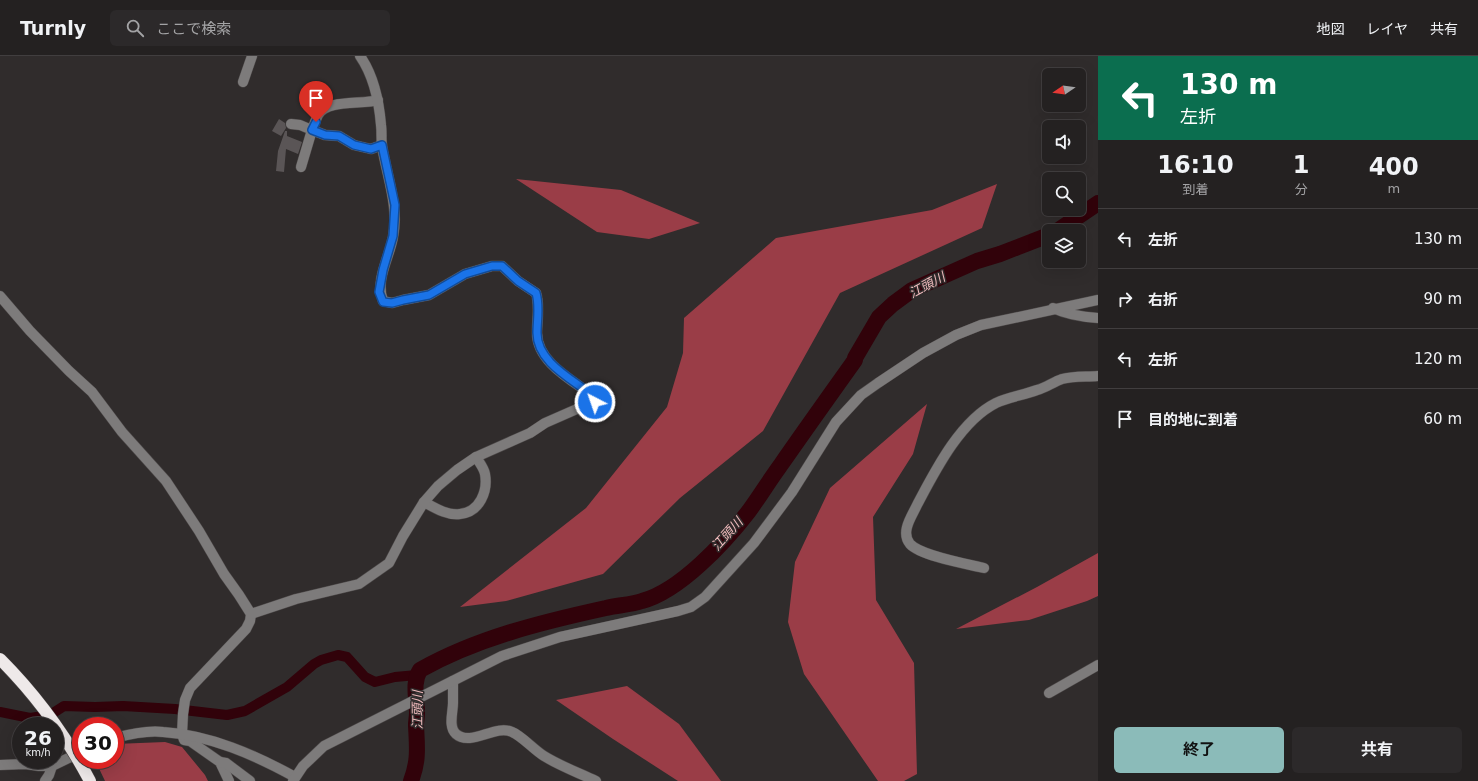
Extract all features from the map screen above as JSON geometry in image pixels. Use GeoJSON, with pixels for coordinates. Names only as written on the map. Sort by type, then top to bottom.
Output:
{"type":"FeatureCollection","features":[{"type":"Feature","properties":{"kind":"highway"},"geometry":{"type":"LineString","coordinates":[[0,659],[35,698],[53,721],[67,741],[90,781]]}},
{"type":"Feature","properties":{"kind":"street"},"geometry":{"type":"LineString","coordinates":[[243,82],[252,56]]}},
{"type":"Feature","properties":{"kind":"street"},"geometry":{"type":"LineString","coordinates":[[251,614],[296,599],[359,584],[389,563],[403,536],[424,502],[438,486],[457,470],[476,457],[530,433],[545,423],[595,402],[595,398],[555,367],[545,356],[537,340],[539,301],[536,293],[518,281],[502,266],[492,266],[465,274],[429,295],[392,303],[383,302],[379,292],[383,270],[393,236],[395,205],[382,145],[382,126],[378,100],[371,78],[360,56]]}},
{"type":"Feature","properties":{"kind":"street"},"geometry":{"type":"LineString","coordinates":[[301,167],[312,130],[319,114],[327,107],[338,104],[378,100]]}},
{"type":"Feature","properties":{"kind":"street"},"geometry":{"type":"LineString","coordinates":[[291,124],[300,125],[325,135],[339,136],[354,145],[371,149],[382,145]]}},
{"type":"Feature","properties":{"kind":"street"},"geometry":{"type":"LineString","coordinates":[[0,296],[30,331],[92,392],[127,437],[166,481],[199,531],[224,574],[240,595],[251,614],[250,621],[246,629],[190,688],[183,710],[182,734],[184,740],[190,741],[220,762],[226,763],[250,781]]}},
{"type":"Feature","properties":{"kind":"street"},"geometry":{"type":"LineString","coordinates":[[124,736],[145,732],[163,731],[192,735],[250,754],[294,779],[303,766],[324,746],[502,656],[560,637],[691,607],[705,597],[754,543],[792,492],[836,422],[862,395],[923,353],[956,335],[981,325],[1053,308],[1098,300]]}},
{"type":"Feature","properties":{"kind":"street"},"geometry":{"type":"LineString","coordinates":[[1053,308],[1070,315],[1098,318]]}},
{"type":"Feature","properties":{"kind":"street"},"geometry":{"type":"LineString","coordinates":[[984,568],[918,550],[909,542],[906,534],[909,522],[936,468],[944,455],[967,427],[992,406],[1003,401],[1040,390],[1062,379],[1098,376]]}},
{"type":"Feature","properties":{"kind":"street"},"geometry":{"type":"LineString","coordinates":[[424,502],[443,512],[460,514],[475,508],[485,493],[485,472],[476,457]]}},
{"type":"Feature","properties":{"kind":"street"},"geometry":{"type":"LineString","coordinates":[[1050,693],[1098,665]]}},
{"type":"Feature","properties":{"kind":"street"},"geometry":{"type":"LineString","coordinates":[[453,681],[453,704],[451,714],[453,730],[457,735],[464,738],[478,737],[488,732],[504,730],[512,731],[544,756],[596,781]]}},
{"type":"Feature","properties":{"kind":"street"},"geometry":{"type":"LineString","coordinates":[[220,762],[229,781]]}},
{"type":"Feature","properties":{"kind":"street"},"geometry":{"type":"LineString","coordinates":[[0,765],[12,765]]}},
{"type":"Feature","properties":{"kind":"street"},"geometry":{"type":"LineString","coordinates":[[45,781],[51,769]]}},
{"type":"Feature","properties":{"kind":"shaded area"},"geometry":{"type":"Polygon","coordinates":[[[516,179],[621,190],[700,223],[649,239],[597,232],[516,179]]]}},
{"type":"Feature","properties":{"kind":"shaded area"},"geometry":{"type":"Polygon","coordinates":[[[997,184],[982,228],[840,293],[763,431],[680,498],[603,574],[506,601],[460,607],[586,508],[667,407],[683,353],[684,318],[776,238],[932,210],[997,184]]]}},
{"type":"Feature","properties":{"kind":"shaded area"},"geometry":{"type":"Polygon","coordinates":[[[927,404],[913,454],[873,517],[876,600],[914,663],[917,774],[904,781],[878,781],[804,674],[788,622],[795,562],[830,488],[927,404]]]}},
{"type":"Feature","properties":{"kind":"shaded area"},"geometry":{"type":"Polygon","coordinates":[[[1098,553],[1098,596],[1029,620],[956,629],[1037,587],[1098,553]]]}},
{"type":"Feature","properties":{"kind":"shaded area"},"geometry":{"type":"Polygon","coordinates":[[[627,686],[679,724],[721,781],[678,781],[556,700],[627,686]]]}},
{"type":"Feature","properties":{"kind":"shaded area"},"geometry":{"type":"Polygon","coordinates":[[[165,742],[182,747],[205,775],[208,781],[105,781],[99,769],[124,769],[124,744],[165,742]]]}},
{"type":"Feature","properties":{"kind":"building"},"geometry":{"type":"Polygon","coordinates":[[[279,119],[285,123],[286,128],[281,136],[272,131],[279,119]]]}},
{"type":"Feature","properties":{"kind":"building"},"geometry":{"type":"Polygon","coordinates":[[[285,131],[287,131],[287,136],[302,142],[298,154],[286,149],[284,172],[276,171],[278,151],[285,131]]]}},
{"type":"Feature","properties":{"kind":"waterway","name":"江頭川"},"geometry":{"type":"LineString","coordinates":[[1067,224],[1098,203]]}},
{"type":"Feature","properties":{"kind":"waterway","name":"江頭川"},"geometry":{"type":"LineString","coordinates":[[411,781],[416,760],[416,680],[420,670],[464,649],[510,632],[582,613],[638,602],[657,596],[671,587],[701,564],[728,537],[749,511],[855,360],[879,317],[912,290],[977,261],[1042,238]]}},
{"type":"Feature","properties":{"kind":"waterway"},"geometry":{"type":"LineString","coordinates":[[0,712],[30,718],[50,715],[64,706],[123,706],[175,709],[227,715],[245,711],[287,687],[314,664],[321,660],[338,655],[347,657],[365,677],[375,682],[395,677],[417,675]]}},
{"type":"Feature","properties":{"kind":"route"},"geometry":{"type":"LineString","coordinates":[[316,122],[312,130],[325,135],[339,136],[354,145],[371,149],[382,145],[395,205],[393,236],[383,270],[379,292],[383,302],[392,303],[429,295],[465,274],[492,266],[502,266],[518,281],[534,290],[536,293],[539,301],[537,340],[540,349],[555,367],[592,395],[595,398],[595,402]]}}]}
